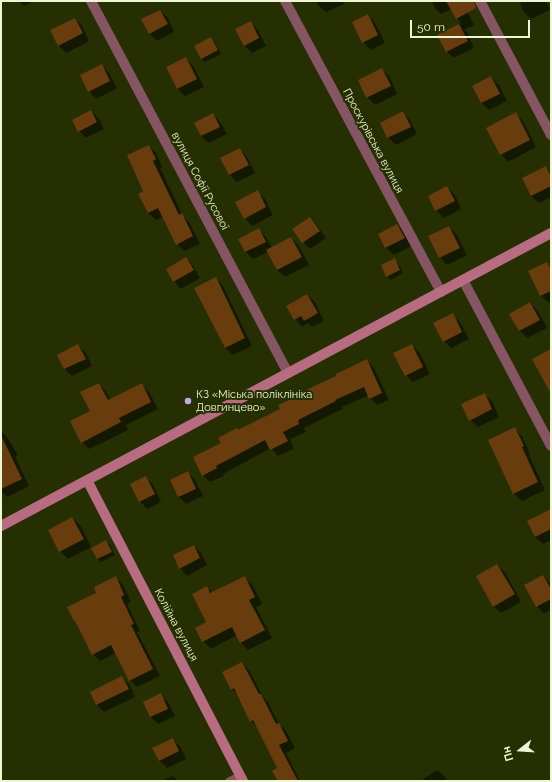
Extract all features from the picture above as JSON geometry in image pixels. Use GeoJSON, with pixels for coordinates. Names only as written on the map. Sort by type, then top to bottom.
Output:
{"type":"FeatureCollection","features":[{"type":"Feature","properties":{"kind":"street","name":"вулиця Софії Русової"},"geometry":{"type":"LineString","coordinates":[[91,1],[288,373]]}},
{"type":"Feature","properties":{"kind":"street","name":"Проскурівська вулиця"},"geometry":{"type":"LineString","coordinates":[[285,1],[440,292]]}},
{"type":"Feature","properties":{"kind":"street"},"geometry":{"type":"LineString","coordinates":[[480,1],[551,135]]}},
{"type":"Feature","properties":{"kind":"street"},"geometry":{"type":"LineString","coordinates":[[1,526],[551,233]]}},
{"type":"Feature","properties":{"kind":"street"},"geometry":{"type":"LineString","coordinates":[[463,280],[551,446]]}},
{"type":"Feature","properties":{"kind":"street","name":"Колійна вулиця"},"geometry":{"type":"LineString","coordinates":[[87,480],[242,778]]}},
{"type":"Feature","properties":{"kind":"lane"},"geometry":{"type":"LineString","coordinates":[[229,781],[242,778]]}},
{"type":"Feature","properties":{"kind":"building"},"geometry":{"type":"Polygon","coordinates":[[[446,1],[474,1],[476,8],[456,19],[446,1]]]}},
{"type":"Feature","properties":{"kind":"building"},"geometry":{"type":"Polygon","coordinates":[[[160,10],[168,24],[149,34],[141,19],[160,10]]]}},
{"type":"Feature","properties":{"kind":"building"},"geometry":{"type":"Polygon","coordinates":[[[368,14],[378,35],[362,43],[352,22],[368,14]]]}},
{"type":"Feature","properties":{"kind":"building"},"geometry":{"type":"Polygon","coordinates":[[[75,18],[83,33],[58,46],[50,30],[75,18]]]}},
{"type":"Feature","properties":{"kind":"building"},"geometry":{"type":"Polygon","coordinates":[[[251,21],[259,38],[244,46],[235,29],[251,21]]]}},
{"type":"Feature","properties":{"kind":"building"},"geometry":{"type":"Polygon","coordinates":[[[459,24],[468,41],[446,52],[437,35],[459,24]]]}},
{"type":"Feature","properties":{"kind":"building"},"geometry":{"type":"Polygon","coordinates":[[[211,37],[218,50],[201,59],[194,46],[211,37]]]}},
{"type":"Feature","properties":{"kind":"building"},"geometry":{"type":"Polygon","coordinates":[[[186,57],[197,79],[177,89],[166,67],[186,57]]]}},
{"type":"Feature","properties":{"kind":"building"},"geometry":{"type":"Polygon","coordinates":[[[102,64],[110,81],[88,92],[80,75],[102,64]]]}},
{"type":"Feature","properties":{"kind":"building"},"geometry":{"type":"Polygon","coordinates":[[[382,68],[391,86],[366,98],[358,80],[382,68]]]}},
{"type":"Feature","properties":{"kind":"building"},"geometry":{"type":"Polygon","coordinates":[[[491,76],[500,94],[481,103],[472,86],[491,76]]]}},
{"type":"Feature","properties":{"kind":"building"},"geometry":{"type":"Polygon","coordinates":[[[91,110],[97,122],[78,132],[72,120],[91,110]]]}},
{"type":"Feature","properties":{"kind":"building"},"geometry":{"type":"Polygon","coordinates":[[[403,111],[411,127],[387,138],[380,123],[403,111]]]}},
{"type":"Feature","properties":{"kind":"building"},"geometry":{"type":"Polygon","coordinates":[[[516,112],[530,140],[500,155],[486,128],[516,112]]]}},
{"type":"Feature","properties":{"kind":"building"},"geometry":{"type":"Polygon","coordinates":[[[213,113],[220,127],[201,136],[194,123],[213,113]]]}},
{"type":"Feature","properties":{"kind":"building"},"geometry":{"type":"Polygon","coordinates":[[[149,145],[156,159],[153,161],[179,215],[182,213],[193,236],[176,245],[158,208],[148,213],[138,194],[143,191],[127,155],[149,145]]]}},
{"type":"Feature","properties":{"kind":"building"},"geometry":{"type":"Polygon","coordinates":[[[240,148],[249,165],[229,175],[220,158],[240,148]]]}},
{"type":"Feature","properties":{"kind":"building"},"geometry":{"type":"Polygon","coordinates":[[[546,166],[551,177],[551,186],[531,196],[522,178],[546,166]]]}},
{"type":"Feature","properties":{"kind":"building"},"geometry":{"type":"Polygon","coordinates":[[[447,186],[455,201],[435,211],[428,196],[447,186]]]}},
{"type":"Feature","properties":{"kind":"building"},"geometry":{"type":"Polygon","coordinates":[[[258,190],[266,207],[244,219],[235,202],[258,190]]]}},
{"type":"Feature","properties":{"kind":"building"},"geometry":{"type":"Polygon","coordinates":[[[310,217],[320,231],[302,243],[292,229],[310,217]]]}},
{"type":"Feature","properties":{"kind":"building"},"geometry":{"type":"Polygon","coordinates":[[[397,224],[405,238],[385,248],[378,234],[397,224]]]}},
{"type":"Feature","properties":{"kind":"building"},"geometry":{"type":"Polygon","coordinates":[[[449,226],[460,248],[439,258],[428,236],[449,226]]]}},
{"type":"Feature","properties":{"kind":"building"},"geometry":{"type":"Polygon","coordinates":[[[259,228],[266,242],[245,252],[238,239],[259,228]]]}},
{"type":"Feature","properties":{"kind":"building"},"geometry":{"type":"Polygon","coordinates":[[[291,237],[302,257],[277,270],[266,250],[291,237]]]}},
{"type":"Feature","properties":{"kind":"building"},"geometry":{"type":"Polygon","coordinates":[[[186,257],[194,270],[173,282],[166,269],[186,257]]]}},
{"type":"Feature","properties":{"kind":"building"},"geometry":{"type":"Polygon","coordinates":[[[395,258],[400,270],[386,277],[381,265],[395,258]]]}},
{"type":"Feature","properties":{"kind":"building"},"geometry":{"type":"Polygon","coordinates":[[[547,262],[551,270],[551,291],[540,296],[528,271],[547,262]]]}},
{"type":"Feature","properties":{"kind":"building"},"geometry":{"type":"Polygon","coordinates":[[[216,277],[245,338],[225,348],[194,288],[216,277]]]}},
{"type":"Feature","properties":{"kind":"building"},"geometry":{"type":"Polygon","coordinates":[[[307,294],[318,313],[304,321],[301,316],[294,320],[286,306],[307,294]]]}},
{"type":"Feature","properties":{"kind":"building"},"geometry":{"type":"Polygon","coordinates":[[[530,302],[540,320],[519,331],[509,314],[530,302]]]}},
{"type":"Feature","properties":{"kind":"building"},"geometry":{"type":"Polygon","coordinates":[[[453,313],[462,332],[443,342],[433,323],[453,313]]]}},
{"type":"Feature","properties":{"kind":"building"},"geometry":{"type":"Polygon","coordinates":[[[78,344],[86,359],[64,369],[57,355],[78,344]]]}},
{"type":"Feature","properties":{"kind":"building"},"geometry":{"type":"Polygon","coordinates":[[[412,344],[423,367],[405,376],[393,353],[412,344]]]}},
{"type":"Feature","properties":{"kind":"building"},"geometry":{"type":"Polygon","coordinates":[[[551,349],[551,394],[532,359],[551,349]]]}},
{"type":"Feature","properties":{"kind":"building"},"geometry":{"type":"Polygon","coordinates":[[[367,359],[382,393],[369,399],[364,387],[335,400],[336,401],[298,420],[299,424],[283,432],[288,441],[270,450],[265,440],[216,466],[217,468],[202,476],[193,457],[221,443],[218,438],[237,428],[238,430],[280,409],[278,405],[307,392],[306,390],[367,359]]]}},
{"type":"Feature","properties":{"kind":"building"},"geometry":{"type":"Polygon","coordinates":[[[99,383],[108,400],[142,383],[151,402],[119,418],[121,422],[81,443],[70,421],[90,411],[80,392],[99,383]]]}},
{"type":"Feature","properties":{"kind":"building"},"geometry":{"type":"Polygon","coordinates":[[[485,393],[492,409],[469,421],[461,404],[485,393]]]}},
{"type":"Feature","properties":{"kind":"building"},"geometry":{"type":"Polygon","coordinates":[[[515,427],[524,446],[522,447],[538,482],[513,494],[488,440],[515,427]]]}},
{"type":"Feature","properties":{"kind":"building"},"geometry":{"type":"Polygon","coordinates":[[[1,435],[22,479],[1,489],[1,435]]]}},
{"type":"Feature","properties":{"kind":"building"},"geometry":{"type":"Polygon","coordinates":[[[188,471],[196,489],[178,497],[170,480],[188,471]]]}},
{"type":"Feature","properties":{"kind":"building"},"geometry":{"type":"Polygon","coordinates":[[[146,476],[155,494],[139,502],[130,484],[146,476]]]}},
{"type":"Feature","properties":{"kind":"building"},"geometry":{"type":"Polygon","coordinates":[[[551,509],[551,529],[535,537],[527,521],[551,509]]]}},
{"type":"Feature","properties":{"kind":"building"},"geometry":{"type":"Polygon","coordinates":[[[72,517],[84,539],[59,552],[48,530],[72,517]]]}},
{"type":"Feature","properties":{"kind":"building"},"geometry":{"type":"Polygon","coordinates":[[[106,540],[112,552],[97,559],[91,548],[106,540]]]}},
{"type":"Feature","properties":{"kind":"building"},"geometry":{"type":"Polygon","coordinates":[[[194,545],[200,558],[179,569],[173,555],[194,545]]]}},
{"type":"Feature","properties":{"kind":"building"},"geometry":{"type":"Polygon","coordinates":[[[497,564],[515,594],[493,607],[476,576],[497,564]]]}},
{"type":"Feature","properties":{"kind":"building"},"geometry":{"type":"Polygon","coordinates":[[[543,575],[551,589],[551,599],[536,607],[524,585],[543,575]]]}},
{"type":"Feature","properties":{"kind":"building"},"geometry":{"type":"Polygon","coordinates":[[[116,576],[124,595],[121,597],[134,624],[131,625],[153,669],[129,681],[111,645],[92,655],[67,607],[96,593],[94,587],[116,576]]]}},
{"type":"Feature","properties":{"kind":"building"},"geometry":{"type":"Polygon","coordinates":[[[245,576],[255,597],[249,600],[265,630],[240,643],[232,627],[202,642],[195,628],[206,622],[192,594],[207,586],[210,593],[245,576]]]}},
{"type":"Feature","properties":{"kind":"building"},"geometry":{"type":"Polygon","coordinates":[[[242,662],[259,694],[261,694],[276,724],[279,723],[288,741],[279,745],[298,781],[278,781],[272,771],[277,768],[253,720],[250,722],[234,688],[231,690],[222,672],[242,662]]]}},
{"type":"Feature","properties":{"kind":"building"},"geometry":{"type":"Polygon","coordinates":[[[122,676],[129,689],[96,705],[90,692],[122,676]]]}},
{"type":"Feature","properties":{"kind":"building"},"geometry":{"type":"Polygon","coordinates":[[[161,693],[168,709],[150,717],[143,702],[161,693]]]}},
{"type":"Feature","properties":{"kind":"building"},"geometry":{"type":"Polygon","coordinates":[[[173,738],[179,751],[159,761],[152,748],[173,738]]]}},
{"type":"Feature","properties":{"kind":"place","name":"КЗ «Міська поліклініка Довгинцево»"},"geometry":{"type":"Point","coordinates":[188,401]}}]}
